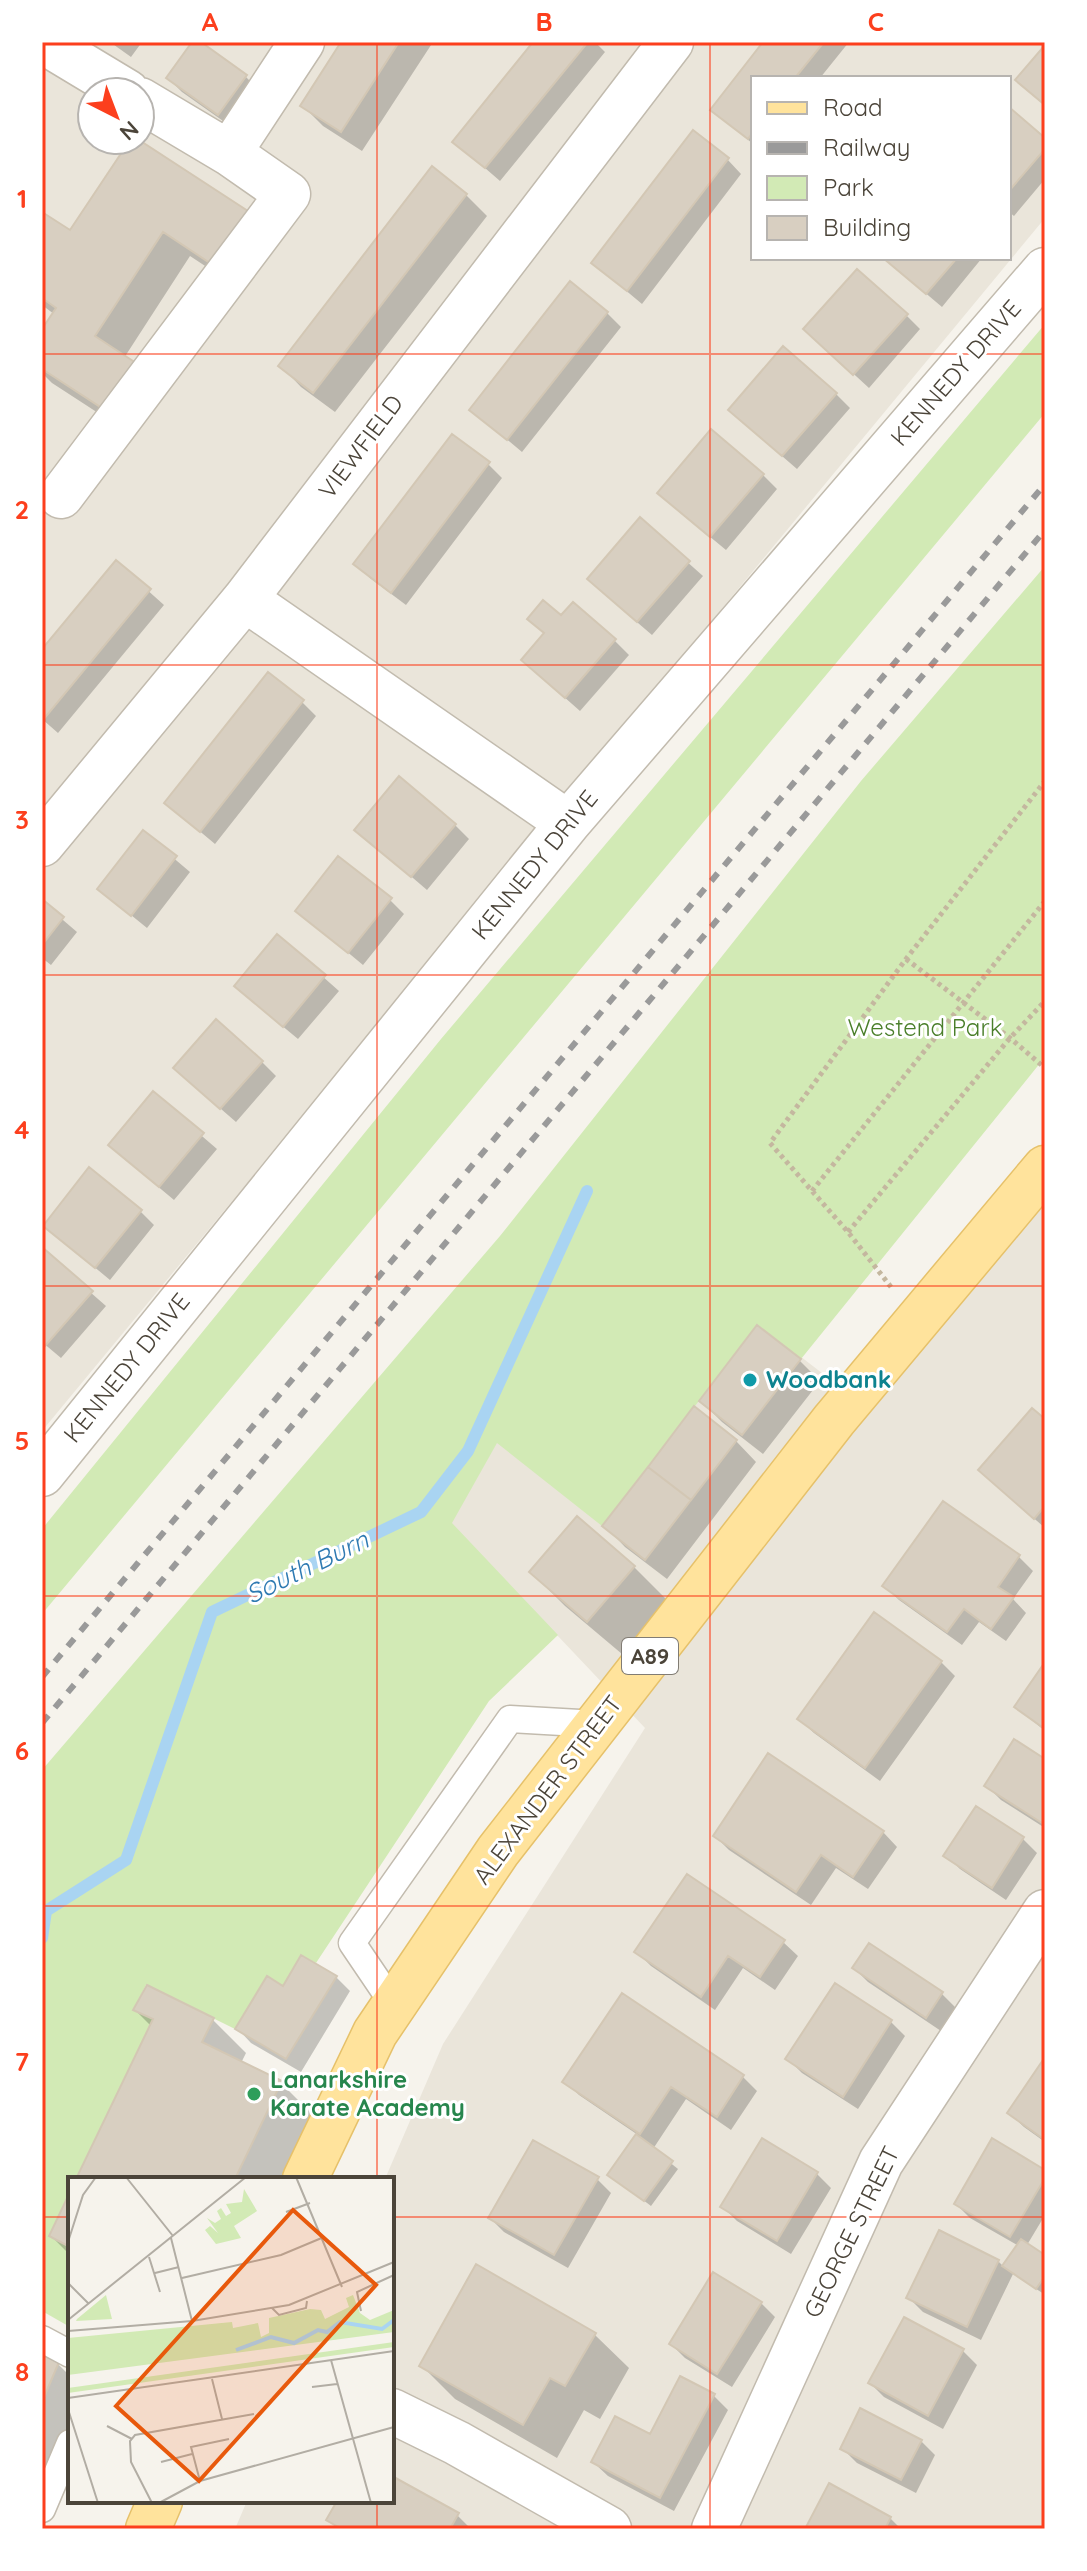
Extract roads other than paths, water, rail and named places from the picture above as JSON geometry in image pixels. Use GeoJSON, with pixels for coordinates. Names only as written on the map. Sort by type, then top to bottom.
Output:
{"type":"FeatureCollection","features":[{"type":"Feature","properties":{"kind":"main road","name":"ALEXANDER STREET"},"geometry":{"type":"LineString","coordinates":[[306,2177],[375,2033],[498,1851],[834,1420],[1045,1168]]}},
{"type":"Feature","properties":{"kind":"main road"},"geometry":{"type":"LineString","coordinates":[[148,2529],[159,2503]]}},
{"type":"Feature","properties":{"kind":"street"},"geometry":{"type":"LineString","coordinates":[[44,42],[100,76]]}},
{"type":"Feature","properties":{"kind":"street"},"geometry":{"type":"LineString","coordinates":[[229,153],[302,42]]}},
{"type":"Feature","properties":{"kind":"street","name":"VIEWFIELD"},"geometry":{"type":"LineString","coordinates":[[42,844],[245,599],[671,42]]}},
{"type":"Feature","properties":{"kind":"street"},"geometry":{"type":"LineString","coordinates":[[61,496],[288,194],[229,153],[156,110]]}},
{"type":"Feature","properties":{"kind":"street","name":"KENNEDY DRIVE"},"geometry":{"type":"LineString","coordinates":[[42,1474],[568,823],[1045,270]]}},
{"type":"Feature","properties":{"kind":"street"},"geometry":{"type":"LineString","coordinates":[[245,599],[568,823]]}},
{"type":"Feature","properties":{"kind":"street","name":"GEORGE STREET"},"geometry":{"type":"LineString","coordinates":[[714,2529],[881,2162],[1045,1912]]}},
{"type":"Feature","properties":{"kind":"street"},"geometry":{"type":"LineString","coordinates":[[394,2412],[457,2443],[609,2529]]}},
{"type":"Feature","properties":{"kind":"lane"},"geometry":{"type":"LineString","coordinates":[[394,2005],[352,1943],[510,1719],[597,1724]]}},
{"type":"Feature","properties":{"kind":"lane"},"geometry":{"type":"LineString","coordinates":[[42,2339],[68,2353]]}},
{"type":"Feature","properties":{"kind":"lane"},"geometry":{"type":"LineString","coordinates":[[42,2509],[68,2448]]}},
{"type":"Feature","properties":{"kind":"waterway","name":"South Burn"},"geometry":{"type":"LineString","coordinates":[[42,1938],[46,1911],[126,1860],[212,1612],[421,1512],[468,1451],[587,1191]]}},
{"type":"Feature","properties":{"kind":"railway"},"geometry":{"type":"LineString","coordinates":[[42,1677],[1045,484]]}},
{"type":"Feature","properties":{"kind":"railway"},"geometry":{"type":"LineString","coordinates":[[42,1723],[1045,530]]}},
{"type":"Feature","properties":{"kind":"place","name":"Woodbank"},"geometry":{"type":"Point","coordinates":[750,1380]}},
{"type":"Feature","properties":{"kind":"place","name":"Lanarkshire Karate Academy"},"geometry":{"type":"Point","coordinates":[254,2094]}},
{"type":"Feature","properties":{"kind":"park label","name":"Westend Park"},"geometry":{"type":"Point","coordinates":[925,1028]}}]}
